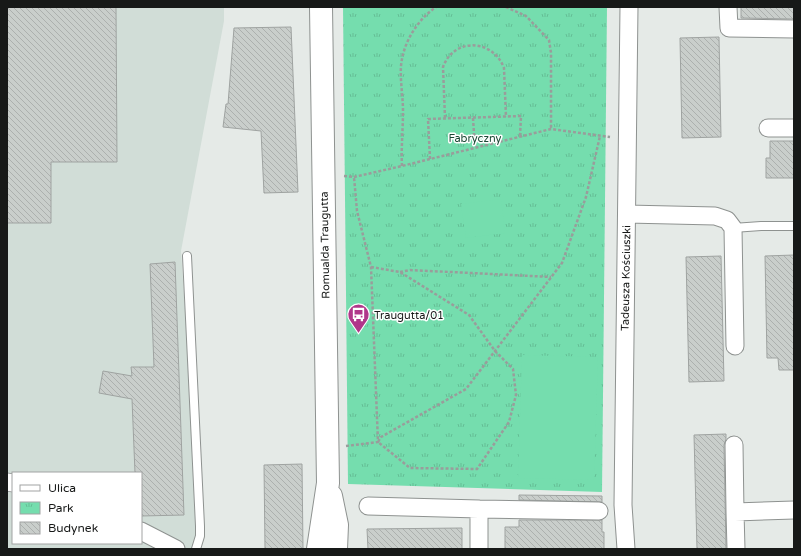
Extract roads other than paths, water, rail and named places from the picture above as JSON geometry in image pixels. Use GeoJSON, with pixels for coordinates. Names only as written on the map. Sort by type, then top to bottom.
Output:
{"type":"FeatureCollection","features":[{"type":"Feature","properties":{"kind":"main road","name":"Romualda Traugutta"},"geometry":{"type":"LineString","coordinates":[[318,549],[328,483],[321,7]]}},
{"type":"Feature","properties":{"kind":"main road","name":"Romualda Traugutta"},"geometry":{"type":"LineString","coordinates":[[328,483],[338,525],[336,549]]}},
{"type":"Feature","properties":{"kind":"street","name":"Tadeusza Kościuszki"},"geometry":{"type":"LineString","coordinates":[[626,549],[623,505],[629,7]]}},
{"type":"Feature","properties":{"kind":"street"},"geometry":{"type":"LineString","coordinates":[[728,7],[729,28],[794,29]]}},
{"type":"Feature","properties":{"kind":"street"},"geometry":{"type":"LineString","coordinates":[[768,128],[794,128]]}},
{"type":"Feature","properties":{"kind":"street"},"geometry":{"type":"LineString","coordinates":[[627,214],[715,216],[727,220],[734,228],[735,346]]}},
{"type":"Feature","properties":{"kind":"street"},"geometry":{"type":"LineString","coordinates":[[734,445],[736,549]]}},
{"type":"Feature","properties":{"kind":"street"},"geometry":{"type":"LineString","coordinates":[[368,506],[599,511]]}},
{"type":"Feature","properties":{"kind":"street"},"geometry":{"type":"LineString","coordinates":[[479,509],[479,549]]}},
{"type":"Feature","properties":{"kind":"street"},"geometry":{"type":"LineString","coordinates":[[735,512],[794,510]]}},
{"type":"Feature","properties":{"kind":"street"},"geometry":{"type":"LineString","coordinates":[[142,532],[173,548]]}},
{"type":"Feature","properties":{"kind":"lane"},"geometry":{"type":"LineString","coordinates":[[734,228],[794,226]]}},
{"type":"Feature","properties":{"kind":"lane"},"geometry":{"type":"LineString","coordinates":[[187,256],[200,526],[200,536],[196,549]]}},
{"type":"Feature","properties":{"kind":"place","name":"Traugutta/01"},"geometry":{"type":"Point","coordinates":[358,334]}},
{"type":"Feature","properties":{"kind":"park label","name":"Fabryczny"},"geometry":{"type":"Point","coordinates":[475,138]}}]}
